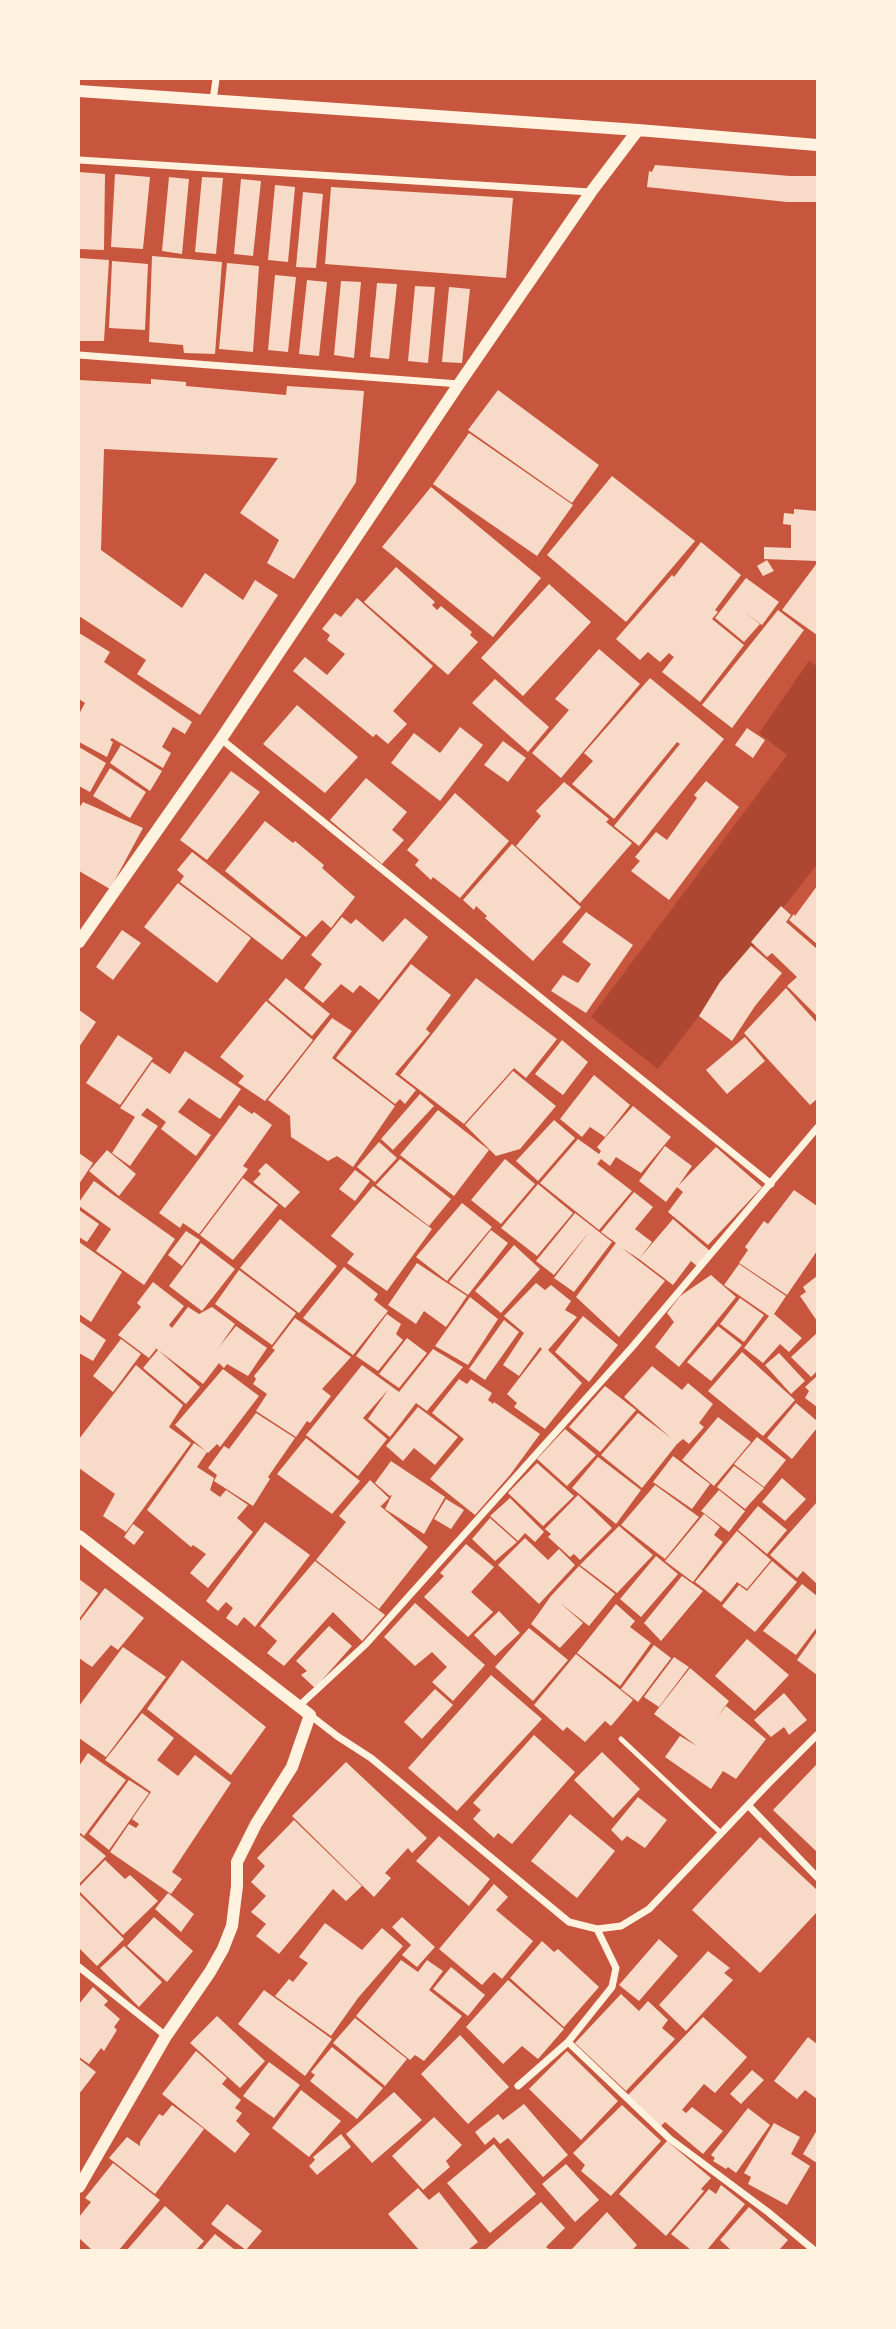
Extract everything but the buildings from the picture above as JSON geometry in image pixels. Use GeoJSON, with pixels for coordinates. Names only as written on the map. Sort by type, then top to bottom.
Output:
{"type":"FeatureCollection","features":[{"type":"Feature","properties":{"kind":"street"},"geometry":{"type":"LineString","coordinates":[[213,100],[216,79]]}},
{"type":"Feature","properties":{"kind":"street"},"geometry":{"type":"LineString","coordinates":[[79,91],[817,145]]}},
{"type":"Feature","properties":{"kind":"street"},"geometry":{"type":"LineString","coordinates":[[79,942],[221,739],[458,384],[591,192],[638,130]]}},
{"type":"Feature","properties":{"kind":"street"},"geometry":{"type":"LineString","coordinates":[[79,160],[591,192]]}},
{"type":"Feature","properties":{"kind":"street"},"geometry":{"type":"LineString","coordinates":[[79,355],[458,384]]}},
{"type":"Feature","properties":{"kind":"street"},"geometry":{"type":"LineString","coordinates":[[221,739],[771,1184]]}},
{"type":"Feature","properties":{"kind":"street"},"geometry":{"type":"LineString","coordinates":[[300,1705],[366,1644],[634,1346],[817,1128]]}},
{"type":"Feature","properties":{"kind":"street"},"geometry":{"type":"LineString","coordinates":[[79,1536],[337,1736],[371,1758],[569,1922],[597,1929],[621,1926],[649,1909],[817,1735]]}},
{"type":"Feature","properties":{"kind":"street"},"geometry":{"type":"LineString","coordinates":[[79,2187],[166,2036],[223,1949],[232,1926],[237,1862],[256,1824],[292,1767],[310,1715]]}},
{"type":"Feature","properties":{"kind":"street"},"geometry":{"type":"LineString","coordinates":[[748,1805],[817,1877]]}},
{"type":"Feature","properties":{"kind":"street"},"geometry":{"type":"LineString","coordinates":[[518,2085],[568,2042],[612,1987],[616,1968],[597,1929]]}},
{"type":"Feature","properties":{"kind":"street"},"geometry":{"type":"LineString","coordinates":[[79,1967],[166,2036]]}},
{"type":"Feature","properties":{"kind":"street"},"geometry":{"type":"LineString","coordinates":[[568,2042],[670,2139],[768,2211],[814,2250]]}},
{"type":"Feature","properties":{"kind":"lane"},"geometry":{"type":"LineString","coordinates":[[621,1739],[721,1833]]}},
{"type":"Feature","properties":{"kind":"shaded area"},"geometry":{"type":"Polygon","coordinates":[[[809,661],[817,666],[817,864],[658,1069],[591,1017],[787,755],[759,733],[809,661]]]}}]}
